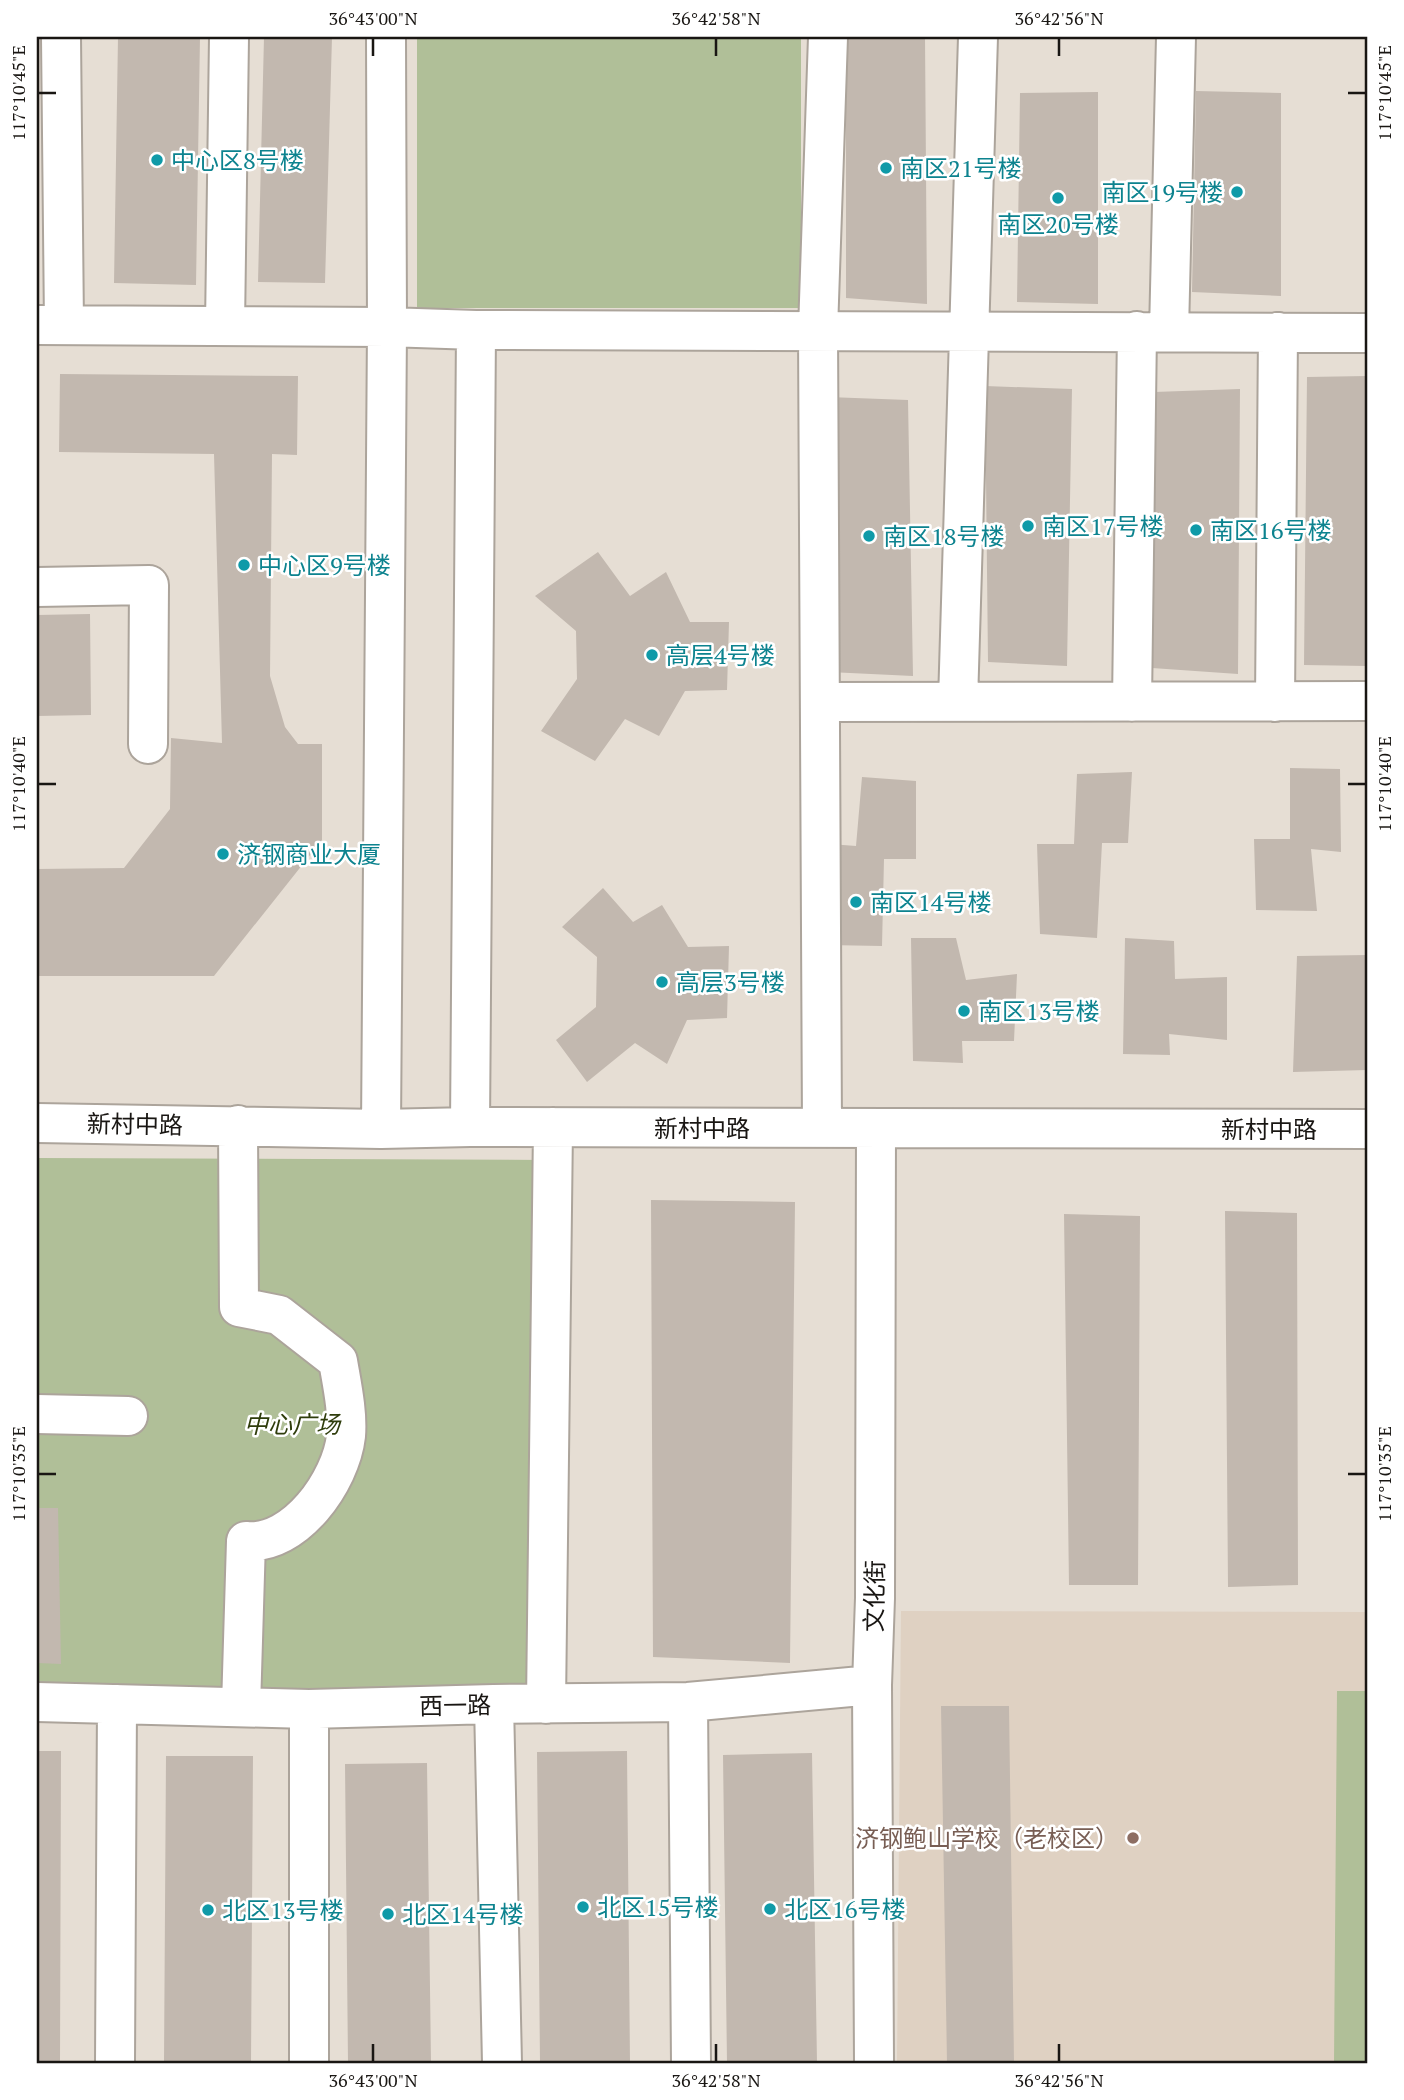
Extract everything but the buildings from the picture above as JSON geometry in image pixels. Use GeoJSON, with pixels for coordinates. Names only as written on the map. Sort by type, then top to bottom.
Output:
{"type":"FeatureCollection","features":[{"type":"Feature","properties":{"kind":"street"},"geometry":{"type":"LineString","coordinates":[[61,37],[51,325],[476,330],[1367,332]]}},
{"type":"Feature","properties":{"kind":"street"},"geometry":{"type":"LineString","coordinates":[[225,326],[229,37]]}},
{"type":"Feature","properties":{"kind":"street"},"geometry":{"type":"LineString","coordinates":[[381,1129],[387,327],[386,37]]}},
{"type":"Feature","properties":{"kind":"street"},"geometry":{"type":"LineString","coordinates":[[822,1128],[818,330],[828,37]]}},
{"type":"Feature","properties":{"kind":"street"},"geometry":{"type":"LineString","coordinates":[[958,702],[978,37]]}},
{"type":"Feature","properties":{"kind":"street"},"geometry":{"type":"LineString","coordinates":[[1132,702],[1153,332],[1176,37]]}},
{"type":"Feature","properties":{"kind":"street"},"geometry":{"type":"LineString","coordinates":[[470,1127],[476,330]]}},
{"type":"Feature","properties":{"kind":"street"},"geometry":{"type":"LineString","coordinates":[[1275,702],[1279,332]]}},
{"type":"Feature","properties":{"kind":"street"},"geometry":{"type":"LineString","coordinates":[[37,587],[149,585],[148,744]]}},
{"type":"Feature","properties":{"kind":"street"},"geometry":{"type":"LineString","coordinates":[[820,702],[1367,701]]}},
{"type":"Feature","properties":{"kind":"street","name":"新村中路"},"geometry":{"type":"LineString","coordinates":[[37,1123],[381,1129],[1367,1129]]}},
{"type":"Feature","properties":{"kind":"street"},"geometry":{"type":"LineString","coordinates":[[238,1125],[239,1307],[279,1315],[338,1361],[346,1437],[333,1479],[310,1511],[282,1533],[261,1543],[246,1541],[241,1707]]}},
{"type":"Feature","properties":{"kind":"street"},"geometry":{"type":"LineString","coordinates":[[546,1704],[553,1127]]}},
{"type":"Feature","properties":{"kind":"street","name":"文化街"},"geometry":{"type":"LineString","coordinates":[[874,2063],[872,1685],[875,1598],[876,1128]]}},
{"type":"Feature","properties":{"kind":"street"},"geometry":{"type":"LineString","coordinates":[[37,1414],[128,1416]]}},
{"type":"Feature","properties":{"kind":"street","name":"西一路"},"geometry":{"type":"LineString","coordinates":[[37,1702],[309,1709],[688,1702],[872,1685]]}},
{"type":"Feature","properties":{"kind":"street"},"geometry":{"type":"LineString","coordinates":[[688,1702],[691,2063]]}},
{"type":"Feature","properties":{"kind":"street"},"geometry":{"type":"LineString","coordinates":[[115,2063],[117,1704]]}},
{"type":"Feature","properties":{"kind":"street"},"geometry":{"type":"LineString","coordinates":[[494,1704],[502,2063]]}},
{"type":"Feature","properties":{"kind":"street"},"geometry":{"type":"LineString","coordinates":[[309,1709],[309,2063]]}},
{"type":"Feature","properties":{"kind":"shaded area","name":"济钢鲍山学校（老校区）"},"geometry":{"type":"Polygon","coordinates":[[[901,1611],[1367,1612],[1367,2063],[897,2063],[901,1611]]]}},
{"type":"Feature","properties":{"kind":"green space"},"geometry":{"type":"Polygon","coordinates":[[[417,37],[801,37],[801,308],[417,308],[417,37]]]}},
{"type":"Feature","properties":{"kind":"green space","name":"中心广场"},"geometry":{"type":"Polygon","coordinates":[[[37,1158],[548,1160],[545,1696],[37,1688],[37,1158]]]}},
{"type":"Feature","properties":{"kind":"green space"},"geometry":{"type":"Polygon","coordinates":[[[1337,1691],[1367,1691],[1367,2063],[1334,2063],[1337,1691]]]}},
{"type":"Feature","properties":{"kind":"place","name":"中心区8号楼"},"geometry":{"type":"Point","coordinates":[157,160]}},
{"type":"Feature","properties":{"kind":"place","name":"南区21号楼"},"geometry":{"type":"Point","coordinates":[886,168]}},
{"type":"Feature","properties":{"kind":"place","name":"南区19号楼"},"geometry":{"type":"Point","coordinates":[1237,192]}},
{"type":"Feature","properties":{"kind":"place","name":"南区20号楼"},"geometry":{"type":"Point","coordinates":[1058,198]}},
{"type":"Feature","properties":{"kind":"place","name":"南区17号楼"},"geometry":{"type":"Point","coordinates":[1028,526]}},
{"type":"Feature","properties":{"kind":"place","name":"南区16号楼"},"geometry":{"type":"Point","coordinates":[1196,530]}},
{"type":"Feature","properties":{"kind":"place","name":"南区18号楼"},"geometry":{"type":"Point","coordinates":[869,536]}},
{"type":"Feature","properties":{"kind":"place","name":"中心区9号楼"},"geometry":{"type":"Point","coordinates":[244,565]}},
{"type":"Feature","properties":{"kind":"place","name":"高层4号楼"},"geometry":{"type":"Point","coordinates":[652,655]}},
{"type":"Feature","properties":{"kind":"place","name":"济钢商业大厦"},"geometry":{"type":"Point","coordinates":[223,854]}},
{"type":"Feature","properties":{"kind":"place","name":"南区14号楼"},"geometry":{"type":"Point","coordinates":[856,902]}},
{"type":"Feature","properties":{"kind":"place","name":"高层3号楼"},"geometry":{"type":"Point","coordinates":[662,982]}},
{"type":"Feature","properties":{"kind":"place","name":"南区13号楼"},"geometry":{"type":"Point","coordinates":[964,1011]}},
{"type":"Feature","properties":{"kind":"place","name":"济钢鲍山学校（老校区）"},"geometry":{"type":"Point","coordinates":[1133,1838]}},
{"type":"Feature","properties":{"kind":"place","name":"北区15号楼"},"geometry":{"type":"Point","coordinates":[583,1907]}},
{"type":"Feature","properties":{"kind":"place","name":"北区16号楼"},"geometry":{"type":"Point","coordinates":[770,1909]}},
{"type":"Feature","properties":{"kind":"place","name":"北区13号楼"},"geometry":{"type":"Point","coordinates":[208,1910]}},
{"type":"Feature","properties":{"kind":"place","name":"北区14号楼"},"geometry":{"type":"Point","coordinates":[388,1914]}}]}
